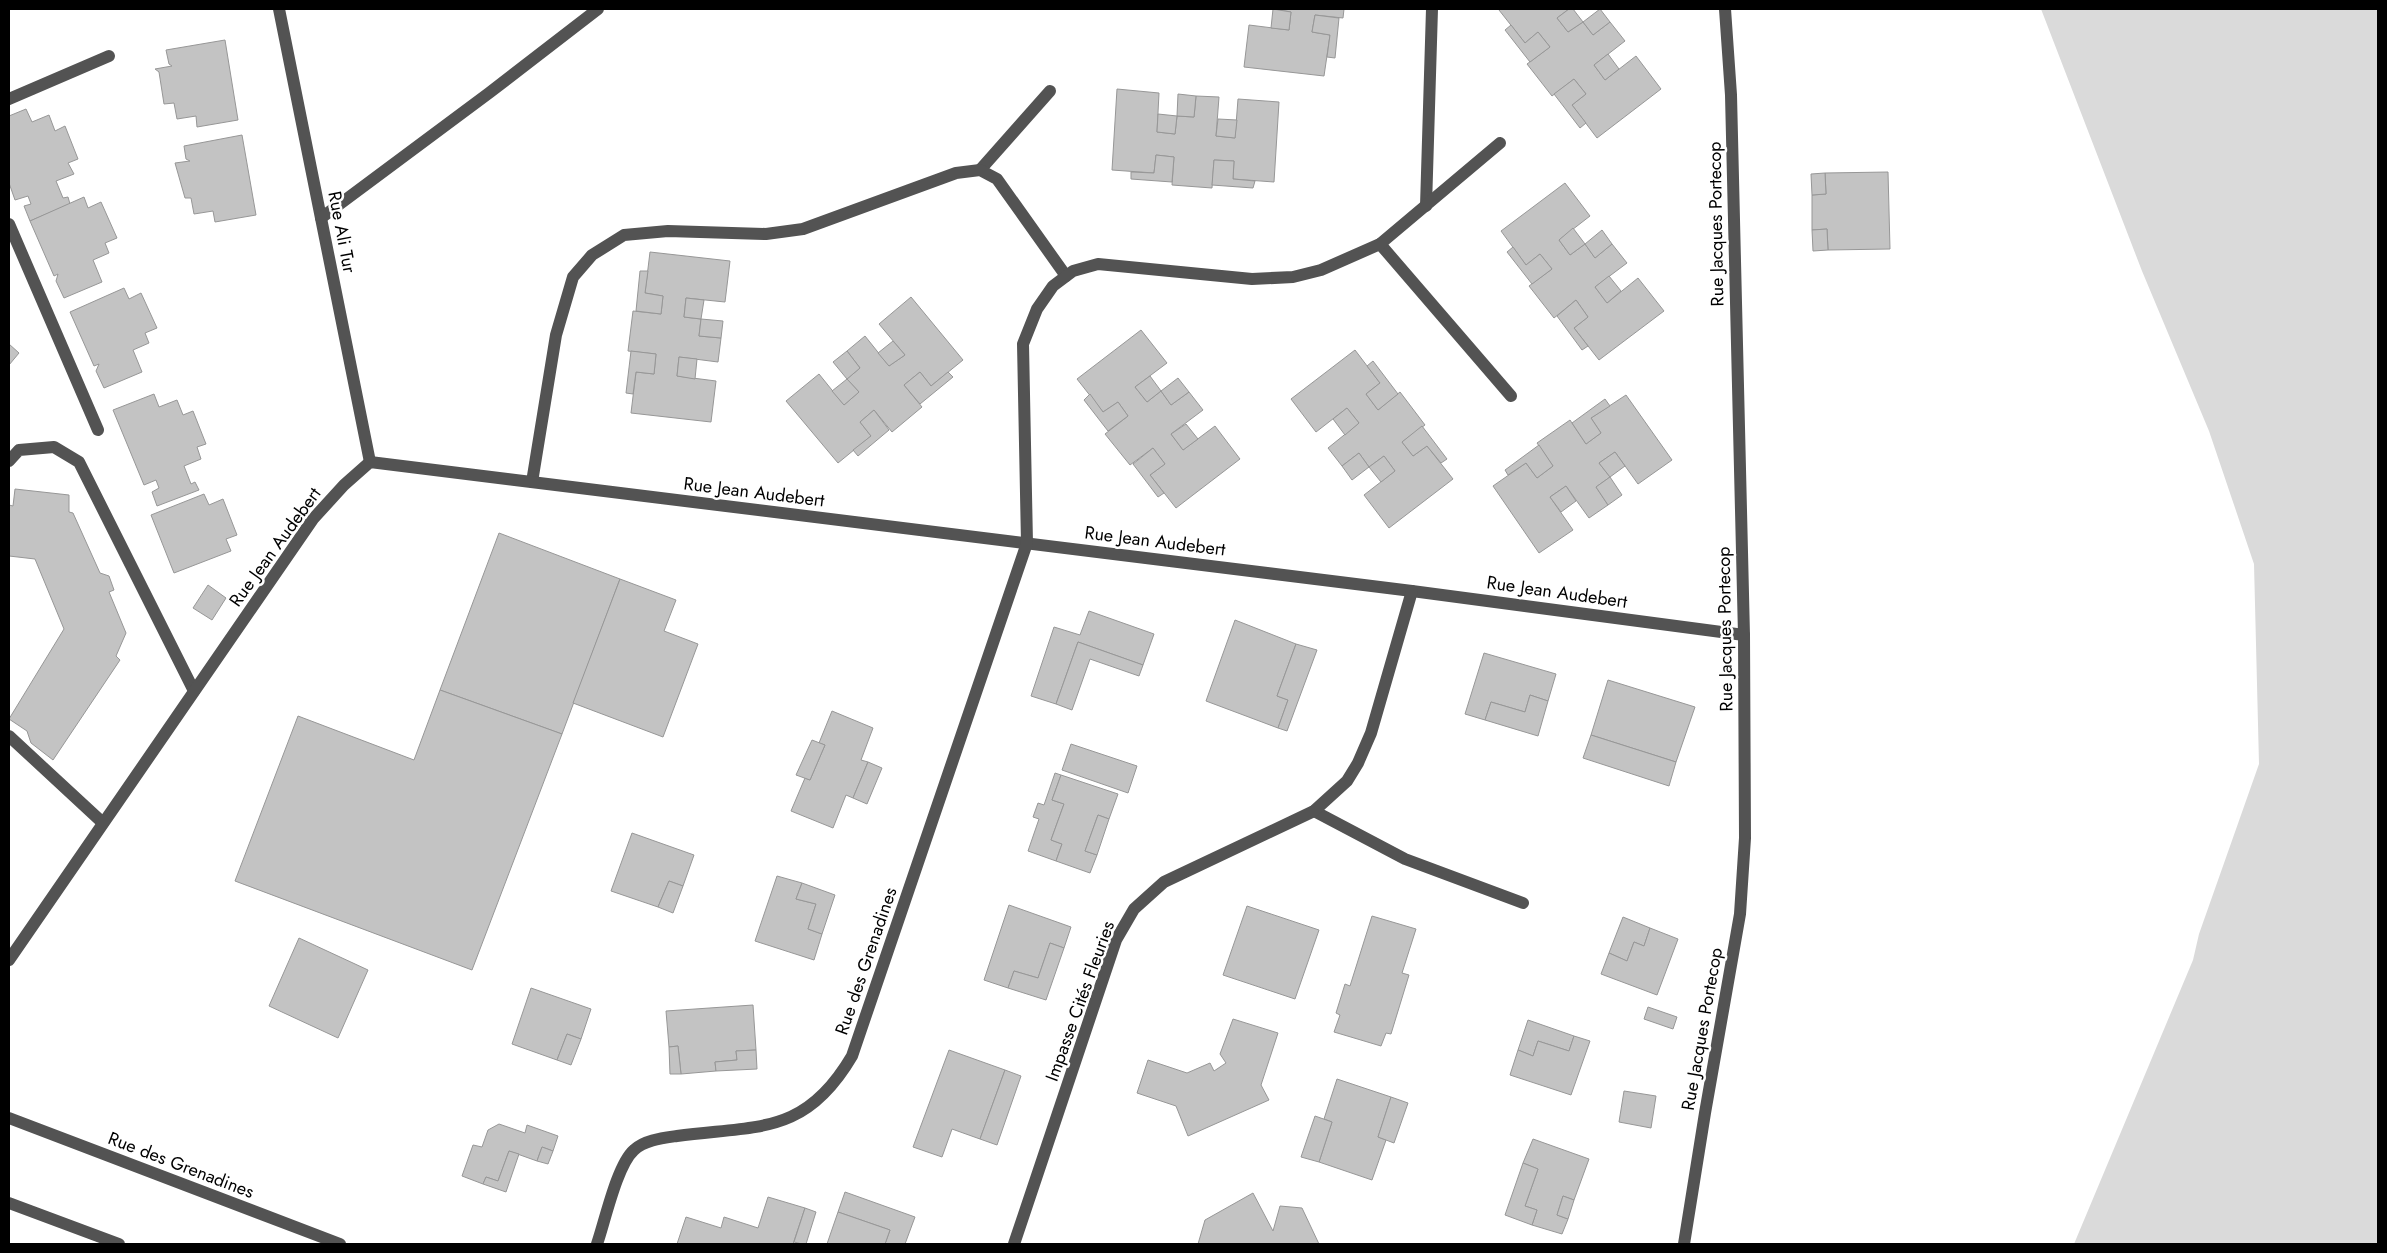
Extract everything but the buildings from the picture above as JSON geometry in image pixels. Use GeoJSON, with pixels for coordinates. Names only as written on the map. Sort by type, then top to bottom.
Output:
{"type":"FeatureCollection","features":[{"type":"Feature","properties":{"kind":"street","name":"Rue Ali Tur"},"geometry":{"type":"LineString","coordinates":[[279,9],[370,462]]}},
{"type":"Feature","properties":{"kind":"street"},"geometry":{"type":"LineString","coordinates":[[321,218],[598,9]]}},
{"type":"Feature","properties":{"kind":"street"},"geometry":{"type":"LineString","coordinates":[[1426,206],[1432,9]]}},
{"type":"Feature","properties":{"kind":"street","name":"Rue Jacques Portecop"},"geometry":{"type":"LineString","coordinates":[[1684,1244],[1704,1113],[1740,914],[1745,838],[1744,635],[1731,96],[1725,9]]}},
{"type":"Feature","properties":{"kind":"street"},"geometry":{"type":"LineString","coordinates":[[9,99],[109,56]]}},
{"type":"Feature","properties":{"kind":"street"},"geometry":{"type":"LineString","coordinates":[[980,170],[1050,91]]}},
{"type":"Feature","properties":{"kind":"street"},"geometry":{"type":"LineString","coordinates":[[532,482],[556,335],[573,277],[592,255],[624,235],[668,231],[766,234],[803,229],[956,172],[980,170],[997,179],[1066,276],[1073,271],[1098,264],[1252,280],[1293,277],[1321,270],[1380,244],[1500,143]]}},
{"type":"Feature","properties":{"kind":"street"},"geometry":{"type":"LineString","coordinates":[[9,224],[98,430]]}},
{"type":"Feature","properties":{"kind":"street"},"geometry":{"type":"LineString","coordinates":[[1380,244],[1510,396]]}},
{"type":"Feature","properties":{"kind":"street","name":"Rue des Grenadines"},"geometry":{"type":"LineString","coordinates":[[597,1244],[623,1163],[635,1149],[668,1137],[761,1128],[798,1115],[814,1104],[839,1077],[855,1046],[1026,543],[1023,344],[1037,309],[1053,286],[1066,276]]}},
{"type":"Feature","properties":{"kind":"street"},"geometry":{"type":"LineString","coordinates":[[9,461],[19,450],[54,447],[79,462],[194,692]]}},
{"type":"Feature","properties":{"kind":"street","name":"Rue Jean Audebert"},"geometry":{"type":"LineString","coordinates":[[9,960],[313,519],[344,485],[370,462],[1412,590],[1744,635]]}},
{"type":"Feature","properties":{"kind":"street","name":"Impasse Cités Fleuries"},"geometry":{"type":"LineString","coordinates":[[1014,1244],[1116,940],[1125,923],[1134,909],[1164,882],[1314,811],[1347,781],[1372,733],[1412,590]]}},
{"type":"Feature","properties":{"kind":"street"},"geometry":{"type":"LineString","coordinates":[[9,736],[103,823]]}},
{"type":"Feature","properties":{"kind":"street"},"geometry":{"type":"LineString","coordinates":[[1314,811],[1405,859],[1523,903]]}},
{"type":"Feature","properties":{"kind":"street","name":"Rue des Grenadines"},"geometry":{"type":"LineString","coordinates":[[9,1118],[340,1244]]}},
{"type":"Feature","properties":{"kind":"street"},"geometry":{"type":"LineString","coordinates":[[9,1203],[119,1244]]}},
{"type":"Feature","properties":{"kind":"shaded area"},"geometry":{"type":"Polygon","coordinates":[[[2041,9],[2378,9],[2378,1244],[2074,1244],[2193,960],[2199,934],[2259,764],[2254,564],[2209,431],[2142,271],[2041,9]]]}}]}
